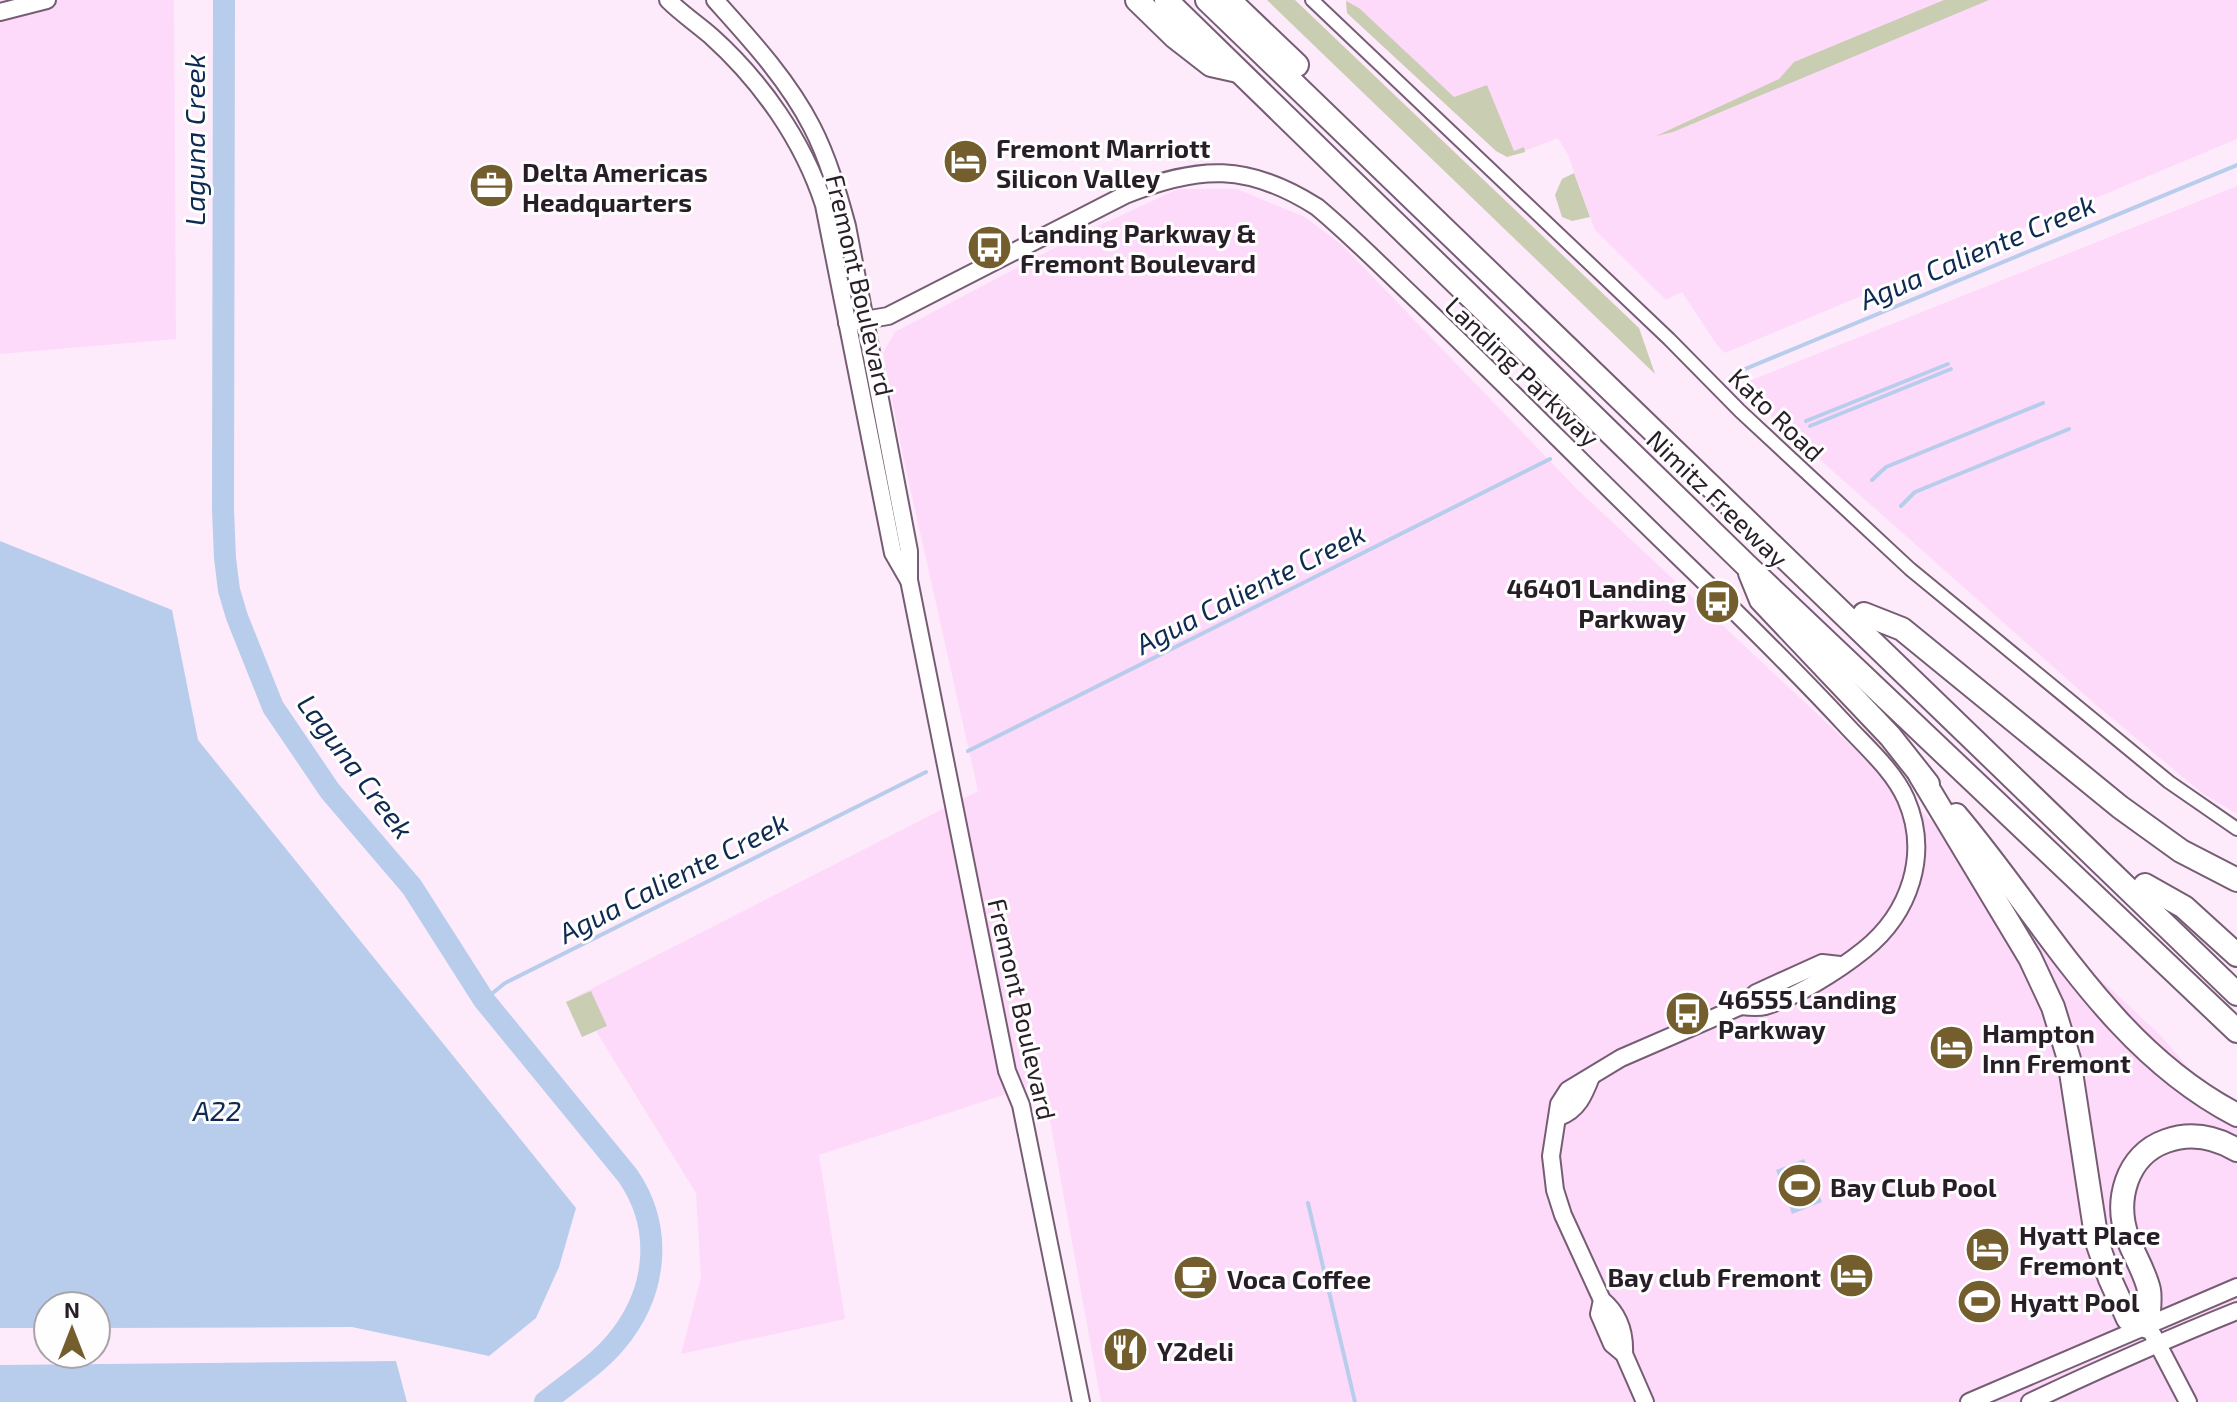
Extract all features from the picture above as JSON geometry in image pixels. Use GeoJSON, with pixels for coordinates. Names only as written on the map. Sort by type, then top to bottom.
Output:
{"type":"FeatureCollection","features":[{"type":"Feature","properties":{"kind":"highway"},"geometry":{"type":"LineString","coordinates":[[1137,0],[1175,37],[1211,65],[1240,72]]}},
{"type":"Feature","properties":{"kind":"highway","name":"Nimitz Freeway"},"geometry":{"type":"LineString","coordinates":[[1166,0],[1746,565],[2237,1031]]}},
{"type":"Feature","properties":{"kind":"highway"},"geometry":{"type":"LineString","coordinates":[[1207,0],[2237,994]]}},
{"type":"Feature","properties":{"kind":"highway","name":"Nimitz Freeway"},"geometry":{"type":"LineString","coordinates":[[1229,0],[2237,976]]}},
{"type":"Feature","properties":{"kind":"highway"},"geometry":{"type":"LineString","coordinates":[[1746,565],[1761,600],[1890,736],[1960,819],[2082,980],[2126,1031],[2176,1075],[2237,1115]]}},
{"type":"Feature","properties":{"kind":"highway"},"geometry":{"type":"LineString","coordinates":[[1864,614],[1902,629],[2120,807],[2181,851],[2237,880]]}},
{"type":"Feature","properties":{"kind":"highway"},"geometry":{"type":"LineString","coordinates":[[1920,775],[2030,958],[2053,1007],[2069,1059],[2097,1242],[2128,1319],[2152,1335]]}},
{"type":"Feature","properties":{"kind":"highway"},"geometry":{"type":"LineString","coordinates":[[2145,885],[2184,907],[2237,955]]}},
{"type":"Feature","properties":{"kind":"highway"},"geometry":{"type":"LineString","coordinates":[[2152,1335],[2149,1291],[2126,1236],[2122,1216],[2125,1182],[2133,1166],[2145,1153],[2176,1137],[2213,1139],[2237,1150]]}},
{"type":"Feature","properties":{"kind":"main road"},"geometry":{"type":"LineString","coordinates":[[5,6],[47,0]]}},
{"type":"Feature","properties":{"kind":"main road","name":"Fremont Boulevard"},"geometry":{"type":"LineString","coordinates":[[668,0],[711,37],[775,106],[817,183],[824,205],[909,551],[909,580],[1007,1071],[1021,1105],[1081,1402]]}},
{"type":"Feature","properties":{"kind":"main road","name":"Fremont Boulevard"},"geometry":{"type":"LineString","coordinates":[[715,0],[764,56],[804,112],[826,159],[841,200],[855,322]]}},
{"type":"Feature","properties":{"kind":"main road"},"geometry":{"type":"LineString","coordinates":[[711,37],[729,43],[744,56],[764,56]]}},
{"type":"Feature","properties":{"kind":"main road"},"geometry":{"type":"LineString","coordinates":[[762,90],[771,92],[792,112],[804,112]]}},
{"type":"Feature","properties":{"kind":"main road","name":"Landing Parkway"},"geometry":{"type":"LineString","coordinates":[[855,322],[888,316],[1125,195],[1160,181],[1208,172],[1253,178],[1276,185],[1317,207],[1532,410],[1601,482],[1774,649],[1896,782],[1911,812],[1915,831],[1915,871],[1897,915],[1880,937],[1827,977],[1763,1007],[1741,1006],[1621,1058],[1591,1077],[1571,1113],[1559,1117],[1551,1141],[1555,1190],[1563,1215],[1602,1300],[1613,1309],[1625,1337],[1624,1354],[1645,1402]]}},
{"type":"Feature","properties":{"kind":"main road"},"geometry":{"type":"LineString","coordinates":[[2030,1402],[2237,1287]]}},
{"type":"Feature","properties":{"kind":"main road"},"geometry":{"type":"LineString","coordinates":[[1969,1402],[2152,1335],[2187,1333],[2237,1311]]}},
{"type":"Feature","properties":{"kind":"main road"},"geometry":{"type":"LineString","coordinates":[[2152,1335],[2188,1402]]}},
{"type":"Feature","properties":{"kind":"street","name":"Kato Road"},"geometry":{"type":"LineString","coordinates":[[1312,0],[1669,339],[1740,411],[1910,569],[2169,782],[2237,829]]}},
{"type":"Feature","properties":{"kind":"shaded area"},"geometry":{"type":"Polygon","coordinates":[[[0,0],[174,0],[176,339],[0,354],[0,0]]]}},
{"type":"Feature","properties":{"kind":"shaded area"},"geometry":{"type":"Polygon","coordinates":[[[1345,0],[2237,0],[2237,139],[1725,353],[1682,292],[1666,300],[1595,230],[1568,155],[1558,138],[1514,155],[1345,0]]]}},
{"type":"Feature","properties":{"kind":"shaded area"},"geometry":{"type":"Polygon","coordinates":[[[2237,186],[2237,814],[2202,793],[2095,704],[1737,386],[2237,186]]]}},
{"type":"Feature","properties":{"kind":"shaded area"},"geometry":{"type":"Polygon","coordinates":[[[1178,189],[1237,189],[1305,217],[1342,245],[1577,489],[2159,1034],[2237,1123],[2237,1402],[1101,1402],[1043,1082],[819,1155],[845,1319],[681,1354],[701,1278],[696,1193],[575,997],[978,791],[883,353],[895,332],[1083,233],[1178,189]]]}},
{"type":"Feature","properties":{"kind":"green space"},"geometry":{"type":"Polygon","coordinates":[[[1267,0],[1295,0],[1639,328],[1655,374],[1267,0]]]}},
{"type":"Feature","properties":{"kind":"green space"},"geometry":{"type":"Polygon","coordinates":[[[1944,0],[1989,0],[1673,132],[1656,136],[1779,79],[1794,62],[1944,0]]]}},
{"type":"Feature","properties":{"kind":"green space"},"geometry":{"type":"Polygon","coordinates":[[[1346,1],[1359,8],[1454,97],[1487,85],[1514,151],[1524,147],[1525,152],[1507,157],[1496,151],[1347,13],[1346,1]]]}},
{"type":"Feature","properties":{"kind":"green space"},"geometry":{"type":"Polygon","coordinates":[[[1574,173],[1590,217],[1572,221],[1562,217],[1555,195],[1562,179],[1574,173]]]}},
{"type":"Feature","properties":{"kind":"green space"},"geometry":{"type":"Polygon","coordinates":[[[591,991],[607,1026],[582,1037],[566,1002],[591,991]]]}},
{"type":"Feature","properties":{"kind":"water","name":"A22"},"geometry":{"type":"Polygon","coordinates":[[[0,541],[172,610],[198,740],[576,1208],[559,1267],[536,1318],[489,1356],[352,1327],[112,1328],[112,1290],[32,1290],[32,1328],[0,1328],[0,541]]]}},
{"type":"Feature","properties":{"kind":"water","name":"Bay Club Pool"},"geometry":{"type":"Polygon","coordinates":[[[1804,1159],[1822,1202],[1792,1214],[1776,1170],[1804,1159]]]}},
{"type":"Feature","properties":{"kind":"water"},"geometry":{"type":"Polygon","coordinates":[[[396,1361],[407,1402],[0,1402],[0,1365],[32,1365],[32,1370],[112,1370],[112,1364],[396,1361]]]}},
{"type":"Feature","properties":{"kind":"waterway","name":"Laguna Creek"},"geometry":{"type":"LineString","coordinates":[[224,0],[223,510],[229,590],[237,617],[273,707],[330,791],[412,887],[484,1000],[628,1176],[640,1196],[647,1217],[651,1260],[647,1282],[630,1323],[600,1358],[545,1402]]}},
{"type":"Feature","properties":{"kind":"waterway","name":"Agua Caliente Creek"},"geometry":{"type":"LineString","coordinates":[[1733,374],[2237,165]]}},
{"type":"Feature","properties":{"kind":"waterway"},"geometry":{"type":"LineString","coordinates":[[1806,421],[1948,364]]}},
{"type":"Feature","properties":{"kind":"waterway"},"geometry":{"type":"LineString","coordinates":[[1810,426],[1951,369]]}},
{"type":"Feature","properties":{"kind":"waterway"},"geometry":{"type":"LineString","coordinates":[[1872,480],[1886,467],[2043,403]]}},
{"type":"Feature","properties":{"kind":"waterway"},"geometry":{"type":"LineString","coordinates":[[1901,506],[1915,492],[2069,429]]}},
{"type":"Feature","properties":{"kind":"waterway","name":"Agua Caliente Creek"},"geometry":{"type":"LineString","coordinates":[[968,751],[1550,459]]}},
{"type":"Feature","properties":{"kind":"waterway","name":"Agua Caliente Creek"},"geometry":{"type":"LineString","coordinates":[[484,1000],[505,983],[926,772]]}},
{"type":"Feature","properties":{"kind":"waterway"},"geometry":{"type":"LineString","coordinates":[[1308,1203],[1355,1402]]}},
{"type":"Feature","properties":{"kind":"place","name":"Fremont Marriott Silicon Valley"},"geometry":{"type":"Point","coordinates":[965,162]}},
{"type":"Feature","properties":{"kind":"place","name":"Delta Americas Headquarters"},"geometry":{"type":"Point","coordinates":[491,186]}},
{"type":"Feature","properties":{"kind":"place","name":"Landing Parkway & Fremont Boulevard"},"geometry":{"type":"Point","coordinates":[989,247]}},
{"type":"Feature","properties":{"kind":"place","name":"46401 Landing Parkway"},"geometry":{"type":"Point","coordinates":[1717,602]}},
{"type":"Feature","properties":{"kind":"place","name":"46555 Landing Parkway"},"geometry":{"type":"Point","coordinates":[1687,1013]}},
{"type":"Feature","properties":{"kind":"place","name":"Hampton Inn Fremont"},"geometry":{"type":"Point","coordinates":[1951,1047]}},
{"type":"Feature","properties":{"kind":"place","name":"Bay Club Pool"},"geometry":{"type":"Point","coordinates":[1799,1186]}},
{"type":"Feature","properties":{"kind":"place","name":"Hyatt Place Fremont"},"geometry":{"type":"Point","coordinates":[1988,1249]}},
{"type":"Feature","properties":{"kind":"place","name":"Bay club Fremont"},"geometry":{"type":"Point","coordinates":[1852,1276]}},
{"type":"Feature","properties":{"kind":"place","name":"Voca Coffee"},"geometry":{"type":"Point","coordinates":[1196,1278]}},
{"type":"Feature","properties":{"kind":"place","name":"Hyatt Pool"},"geometry":{"type":"Point","coordinates":[1979,1301]}},
{"type":"Feature","properties":{"kind":"place","name":"Y2deli"},"geometry":{"type":"Point","coordinates":[1126,1350]}}]}
